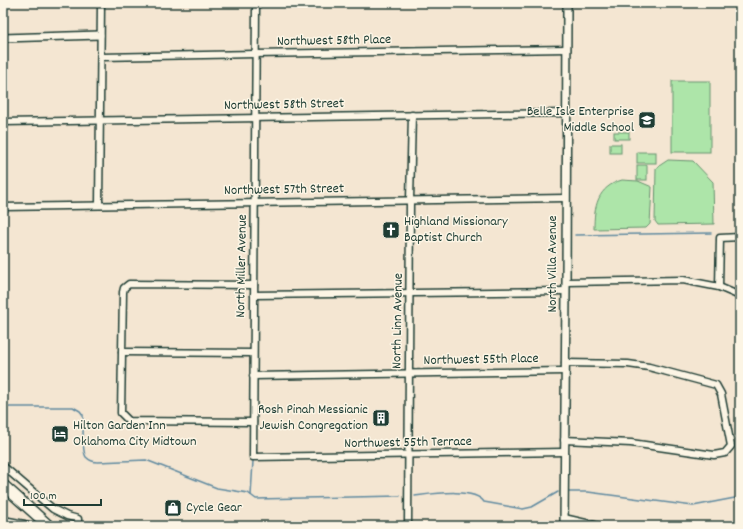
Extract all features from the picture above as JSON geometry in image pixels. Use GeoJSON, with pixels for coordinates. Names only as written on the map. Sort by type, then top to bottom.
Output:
{"type":"FeatureCollection","features":[{"type":"Feature","properties":{"kind":"highway"},"geometry":{"type":"LineString","coordinates":[[3,485],[49,526]]}},
{"type":"Feature","properties":{"kind":"highway"},"geometry":{"type":"LineString","coordinates":[[3,522],[24,526]]}},
{"type":"Feature","properties":{"kind":"street"},"geometry":{"type":"LineString","coordinates":[[99,205],[101,3]]}},
{"type":"Feature","properties":{"kind":"street","name":"North Miller Avenue"},"geometry":{"type":"LineString","coordinates":[[253,458],[256,3]]}},
{"type":"Feature","properties":{"kind":"street","name":"North Villa Avenue"},"geometry":{"type":"LineString","coordinates":[[564,526],[567,3]]}},
{"type":"Feature","properties":{"kind":"street"},"geometry":{"type":"LineString","coordinates":[[3,38],[100,35]]}},
{"type":"Feature","properties":{"kind":"street","name":"Northwest 58th Place"},"geometry":{"type":"LineString","coordinates":[[101,57],[567,49]]}},
{"type":"Feature","properties":{"kind":"street","name":"Northwest 58th Street"},"geometry":{"type":"LineString","coordinates":[[3,122],[566,113]]}},
{"type":"Feature","properties":{"kind":"street","name":"North Linn Avenue"},"geometry":{"type":"LineString","coordinates":[[408,526],[412,116]]}},
{"type":"Feature","properties":{"kind":"street","name":"Northwest 57th Street"},"geometry":{"type":"LineString","coordinates":[[3,207],[566,198]]}},
{"type":"Feature","properties":{"kind":"street"},"geometry":{"type":"LineString","coordinates":[[719,287],[720,238],[740,237]]}},
{"type":"Feature","properties":{"kind":"street"},"geometry":{"type":"LineString","coordinates":[[566,282],[683,280],[719,287],[740,296]]}},
{"type":"Feature","properties":{"kind":"street"},"geometry":{"type":"LineString","coordinates":[[253,422],[130,421],[121,414],[124,288],[129,284],[254,285]]}},
{"type":"Feature","properties":{"kind":"street"},"geometry":{"type":"LineString","coordinates":[[254,295],[566,291]]}},
{"type":"Feature","properties":{"kind":"street"},"geometry":{"type":"LineString","coordinates":[[122,352],[253,353]]}},
{"type":"Feature","properties":{"kind":"street","name":"Northwest 55th Place"},"geometry":{"type":"LineString","coordinates":[[253,376],[409,373],[628,364],[649,367],[716,385],[721,394],[731,446],[725,453],[714,455],[631,443],[564,440]]}},
{"type":"Feature","properties":{"kind":"street","name":"Northwest 55th Terrace"},"geometry":{"type":"LineString","coordinates":[[253,458],[564,452]]}},
{"type":"Feature","properties":{"kind":"street"},"geometry":{"type":"LineString","coordinates":[[3,466],[53,509],[67,516],[78,519],[78,526]]}},
{"type":"Feature","properties":{"kind":"street"},"geometry":{"type":"LineString","coordinates":[[564,518],[599,526]]}},
{"type":"Feature","properties":{"kind":"green space"},"geometry":{"type":"Polygon","coordinates":[[[672,81],[710,81],[710,152],[672,152],[672,81]]]}},
{"type":"Feature","properties":{"kind":"green space"},"geometry":{"type":"Polygon","coordinates":[[[614,132],[629,132],[629,139],[614,139],[614,132]]]}},
{"type":"Feature","properties":{"kind":"green space"},"geometry":{"type":"Polygon","coordinates":[[[610,144],[621,144],[621,153],[610,153],[610,144]]]}},
{"type":"Feature","properties":{"kind":"green space"},"geometry":{"type":"Polygon","coordinates":[[[637,152],[656,152],[656,163],[637,163],[637,152]]]}},
{"type":"Feature","properties":{"kind":"green space"},"geometry":{"type":"Polygon","coordinates":[[[668,160],[693,161],[713,182],[714,224],[658,225],[655,221],[656,168],[668,160]]]}},
{"type":"Feature","properties":{"kind":"green space"},"geometry":{"type":"Polygon","coordinates":[[[637,165],[647,165],[647,180],[637,180],[637,165]]]}},
{"type":"Feature","properties":{"kind":"green space"},"geometry":{"type":"Polygon","coordinates":[[[622,180],[638,181],[652,187],[650,224],[646,228],[594,229],[596,206],[602,193],[614,183],[622,180]]]}},
{"type":"Feature","properties":{"kind":"waterway"},"geometry":{"type":"LineString","coordinates":[[575,235],[711,233]]}},
{"type":"Feature","properties":{"kind":"waterway"},"geometry":{"type":"LineString","coordinates":[[3,407],[73,407],[80,411],[83,415],[84,454],[90,460],[95,462],[146,460],[217,488],[248,493],[256,499],[400,496]]}},
{"type":"Feature","properties":{"kind":"waterway"},"geometry":{"type":"LineString","coordinates":[[251,495],[253,461]]}},
{"type":"Feature","properties":{"kind":"waterway"},"geometry":{"type":"LineString","coordinates":[[415,496],[441,493],[472,494],[479,497],[484,502],[523,509],[532,507],[558,492]]}},
{"type":"Feature","properties":{"kind":"waterway"},"geometry":{"type":"LineString","coordinates":[[569,492],[588,492],[693,506],[740,497]]}},
{"type":"Feature","properties":{"kind":"place","name":"Belle Isle Enterprise Middle School"},"geometry":{"type":"Point","coordinates":[647,120]}},
{"type":"Feature","properties":{"kind":"place","name":"Highland Missionary Baptist Church"},"geometry":{"type":"Point","coordinates":[391,230]}},
{"type":"Feature","properties":{"kind":"place","name":"Rosh Pinah Messianic Jewish Congregation"},"geometry":{"type":"Point","coordinates":[381,418]}},
{"type":"Feature","properties":{"kind":"place","name":"Hilton Garden Inn Oklahoma City Midtown"},"geometry":{"type":"Point","coordinates":[60,434]}},
{"type":"Feature","properties":{"kind":"place","name":"Cycle Gear"},"geometry":{"type":"Point","coordinates":[173,508]}}]}
